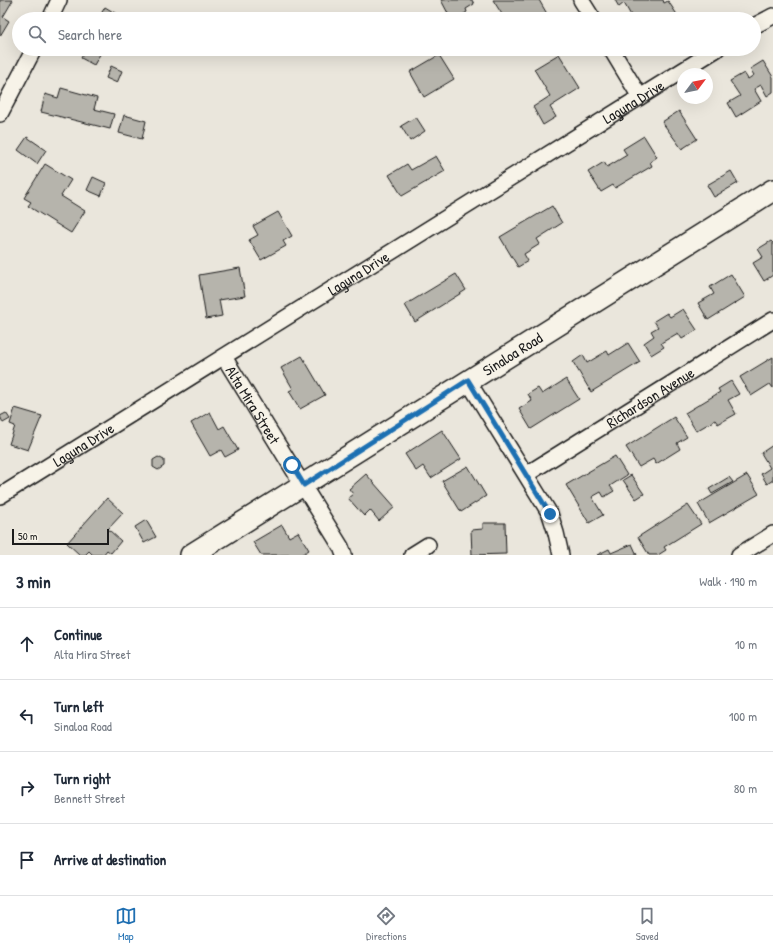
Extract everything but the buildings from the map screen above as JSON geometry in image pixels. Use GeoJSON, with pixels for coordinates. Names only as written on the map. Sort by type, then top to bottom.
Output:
{"type":"FeatureCollection","features":[{"type":"Feature","properties":{"kind":"street"},"geometry":{"type":"LineString","coordinates":[[53,12],[59,0]]}},
{"type":"Feature","properties":{"kind":"street"},"geometry":{"type":"LineString","coordinates":[[581,0],[589,12]]}},
{"type":"Feature","properties":{"kind":"street"},"geometry":{"type":"LineString","coordinates":[[761,22],[773,16]]}},
{"type":"Feature","properties":{"kind":"street"},"geometry":{"type":"LineString","coordinates":[[0,114],[30,56]]}},
{"type":"Feature","properties":{"kind":"street"},"geometry":{"type":"LineString","coordinates":[[615,56],[640,97]]}},
{"type":"Feature","properties":{"kind":"street","name":"Laguna Drive"},"geometry":{"type":"LineString","coordinates":[[0,496],[706,56]]}},
{"type":"Feature","properties":{"kind":"street","name":"Sinaloa Road"},"geometry":{"type":"LineString","coordinates":[[190,555],[773,190]]}},
{"type":"Feature","properties":{"kind":"street","name":"Richardson Avenue"},"geometry":{"type":"LineString","coordinates":[[527,474],[773,320]]}},
{"type":"Feature","properties":{"kind":"street","name":"Alta Mira Street"},"geometry":{"type":"LineString","coordinates":[[224,356],[304,485],[341,547],[344,555]]}},
{"type":"Feature","properties":{"kind":"street"},"geometry":{"type":"LineString","coordinates":[[468,380],[527,474],[550,514],[561,555]]}},
{"type":"Feature","properties":{"kind":"street"},"geometry":{"type":"LineString","coordinates":[[739,555],[773,534]]}},
{"type":"Feature","properties":{"kind":"street"},"geometry":{"type":"LineString","coordinates":[[412,555],[428,545]]}},
{"type":"Feature","properties":{"kind":"route"},"geometry":{"type":"LineString","coordinates":[[292,465],[304,485],[468,380],[527,474],[550,514]]}}]}
